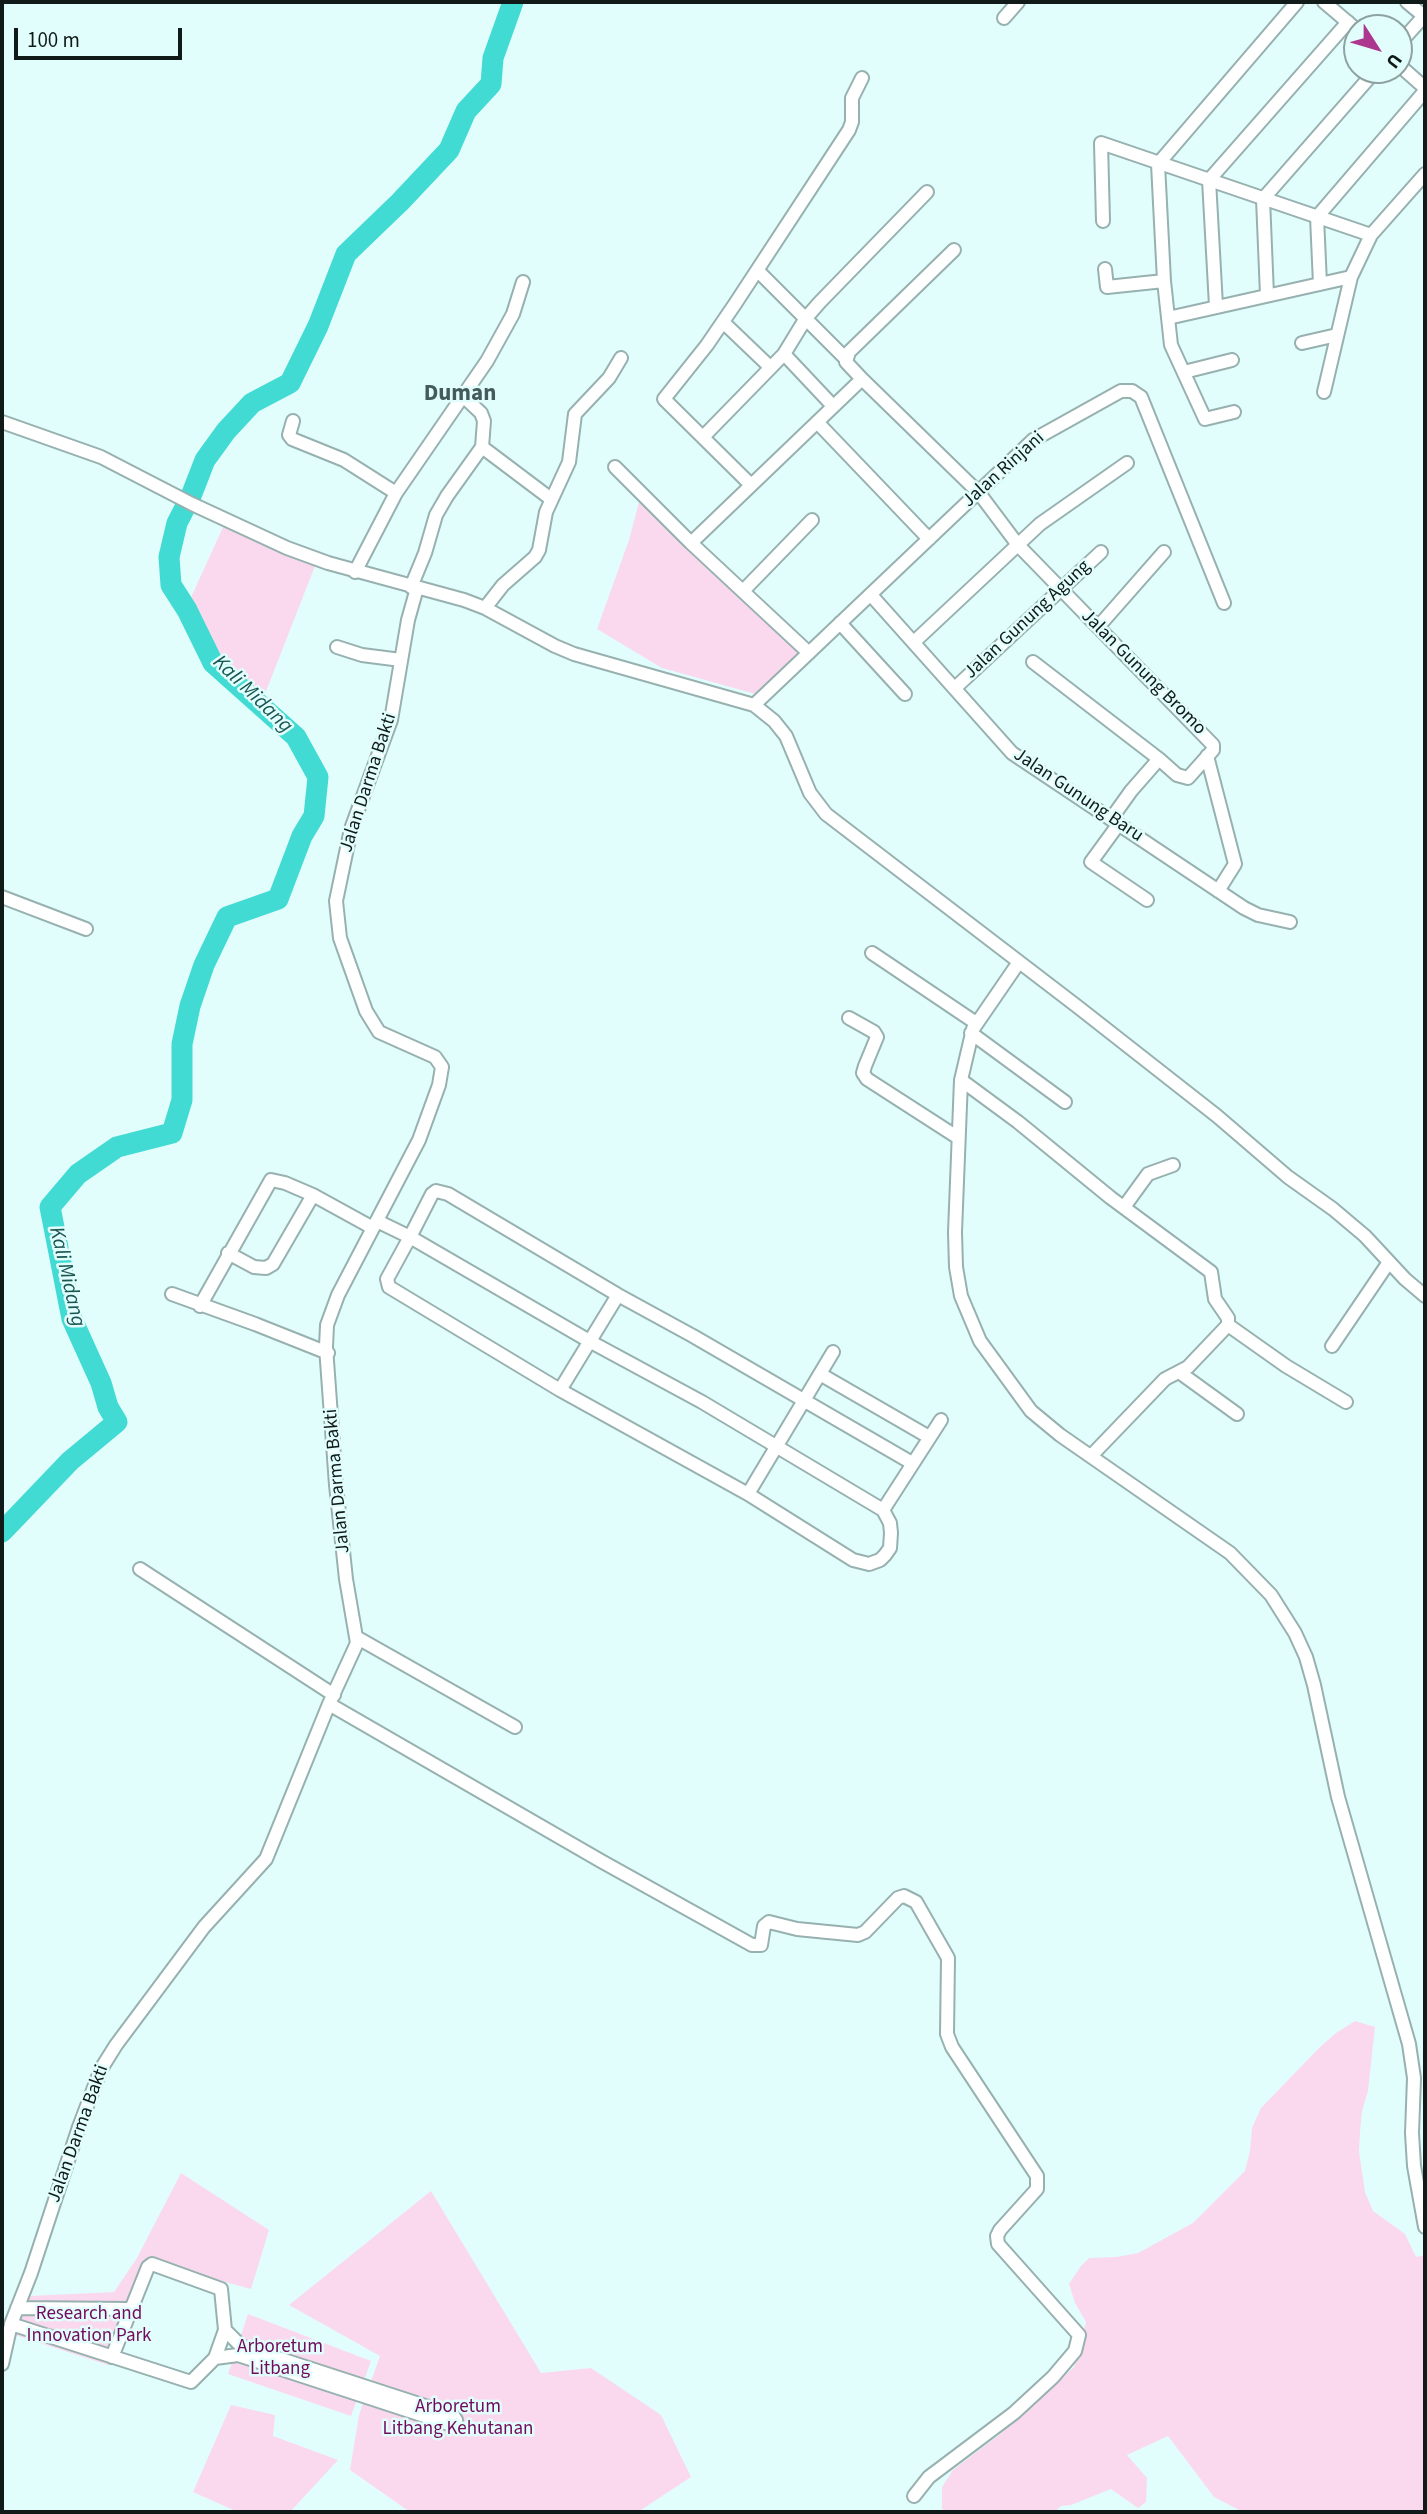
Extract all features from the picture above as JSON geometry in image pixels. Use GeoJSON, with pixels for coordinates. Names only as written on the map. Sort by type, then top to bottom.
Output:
{"type":"FeatureCollection","features":[{"type":"Feature","properties":{"kind":"street"},"geometry":{"type":"LineString","coordinates":[[1004,19],[1018,2]]}},
{"type":"Feature","properties":{"kind":"street"},"geometry":{"type":"LineString","coordinates":[[1234,412],[1205,419],[1171,345],[1164,281],[1158,164],[1297,2]]}},
{"type":"Feature","properties":{"kind":"street"},"geometry":{"type":"LineString","coordinates":[[1324,2],[1343,18]]}},
{"type":"Feature","properties":{"kind":"street"},"geometry":{"type":"LineString","coordinates":[[1407,2],[1424,16]]}},
{"type":"Feature","properties":{"kind":"street"},"geometry":{"type":"LineString","coordinates":[[1216,306],[1209,180],[1343,36]]}},
{"type":"Feature","properties":{"kind":"street"},"geometry":{"type":"LineString","coordinates":[[751,485],[664,399],[758,271],[851,125],[852,99],[862,78]]}},
{"type":"Feature","properties":{"kind":"street"},"geometry":{"type":"LineString","coordinates":[[1267,295],[1263,199],[1364,84]]}},
{"type":"Feature","properties":{"kind":"street"},"geometry":{"type":"LineString","coordinates":[[1320,284],[1317,217],[1425,89]]}},
{"type":"Feature","properties":{"kind":"street"},"geometry":{"type":"LineString","coordinates":[[1103,221],[1101,143],[1371,235]]}},
{"type":"Feature","properties":{"kind":"street"},"geometry":{"type":"LineString","coordinates":[[1324,392],[1351,277],[1371,235],[1425,174]]}},
{"type":"Feature","properties":{"kind":"street"},"geometry":{"type":"LineString","coordinates":[[703,437],[784,354],[806,317],[927,192]]}},
{"type":"Feature","properties":{"kind":"street"},"geometry":{"type":"LineString","coordinates":[[845,359],[849,352],[954,250]]}},
{"type":"Feature","properties":{"kind":"street"},"geometry":{"type":"LineString","coordinates":[[1105,269],[1107,287],[1164,281]]}},
{"type":"Feature","properties":{"kind":"street","name":"Jalan Gunung Bromo"},"geometry":{"type":"LineString","coordinates":[[758,271],[806,317],[862,379],[979,493],[1018,545],[1212,743],[1213,750],[1188,778],[1177,775],[1159,759]]}},
{"type":"Feature","properties":{"kind":"street"},"geometry":{"type":"LineString","coordinates":[[1168,318],[1351,277]]}},
{"type":"Feature","properties":{"kind":"street"},"geometry":{"type":"LineString","coordinates":[[355,572],[396,493],[487,361],[513,314],[523,282]]}},
{"type":"Feature","properties":{"kind":"street"},"geometry":{"type":"LineString","coordinates":[[723,322],[770,367]]}},
{"type":"Feature","properties":{"kind":"street"},"geometry":{"type":"LineString","coordinates":[[1302,343],[1337,335]]}},
{"type":"Feature","properties":{"kind":"street"},"geometry":{"type":"LineString","coordinates":[[784,354],[833,406]]}},
{"type":"Feature","properties":{"kind":"street"},"geometry":{"type":"LineString","coordinates":[[485,608],[509,579],[536,557],[551,499],[569,461],[575,414],[609,378],[621,358]]}},
{"type":"Feature","properties":{"kind":"street"},"geometry":{"type":"LineString","coordinates":[[1184,372],[1232,360]]}},
{"type":"Feature","properties":{"kind":"street"},"geometry":{"type":"LineString","coordinates":[[691,543],[862,379]]}},
{"type":"Feature","properties":{"kind":"street","name":"Jalan Rinjani"},"geometry":{"type":"LineString","coordinates":[[754,705],[1026,446],[1044,433],[1121,391],[1132,391],[1141,397],[1224,603]]}},
{"type":"Feature","properties":{"kind":"street"},"geometry":{"type":"LineString","coordinates":[[464,397],[475,405],[484,421],[482,447],[551,499]]}},
{"type":"Feature","properties":{"kind":"street"},"geometry":{"type":"LineString","coordinates":[[292,421],[289,435],[292,439],[344,460],[396,493]]}},
{"type":"Feature","properties":{"kind":"street"},"geometry":{"type":"LineString","coordinates":[[2,422],[101,457],[192,504],[287,548],[355,572],[485,608],[555,646],[754,705],[774,721],[786,736],[810,793],[826,814],[1217,1116],[1288,1177],[1346,1219],[1425,1296]]}},
{"type":"Feature","properties":{"kind":"street"},"geometry":{"type":"LineString","coordinates":[[817,422],[929,539]]}},
{"type":"Feature","properties":{"kind":"street","name":"Jalan Darma Bakti"},"geometry":{"type":"LineString","coordinates":[[2,2364],[11,2324],[101,2069],[204,1927],[266,1859],[357,1643],[346,1579],[336,1485],[326,1331],[333,1305],[426,1123],[442,1067],[435,1057],[379,1032],[366,1011],[340,938],[336,917],[336,892],[349,838],[391,720],[414,587],[436,515],[482,447]]}},
{"type":"Feature","properties":{"kind":"street"},"geometry":{"type":"LineString","coordinates":[[914,642],[1040,524],[1127,463]]}},
{"type":"Feature","properties":{"kind":"street"},"geometry":{"type":"LineString","coordinates":[[615,467],[691,543],[809,653]]}},
{"type":"Feature","properties":{"kind":"street"},"geometry":{"type":"LineString","coordinates":[[743,591],[812,520]]}},
{"type":"Feature","properties":{"kind":"street","name":"Jalan Gunung Agung"},"geometry":{"type":"LineString","coordinates":[[956,687],[1101,552]]}},
{"type":"Feature","properties":{"kind":"street"},"geometry":{"type":"LineString","coordinates":[[1098,627],[1164,552]]}},
{"type":"Feature","properties":{"kind":"street","name":"Jalan Gunung Baru"},"geometry":{"type":"LineString","coordinates":[[871,594],[1013,752],[1250,912],[1290,922]]}},
{"type":"Feature","properties":{"kind":"street"},"geometry":{"type":"LineString","coordinates":[[840,623],[905,694]]}},
{"type":"Feature","properties":{"kind":"street"},"geometry":{"type":"LineString","coordinates":[[337,647],[362,655],[401,660]]}},
{"type":"Feature","properties":{"kind":"street"},"geometry":{"type":"LineString","coordinates":[[1033,662],[1159,759],[1131,790],[1091,862],[1147,900]]}},
{"type":"Feature","properties":{"kind":"street"},"geometry":{"type":"LineString","coordinates":[[1207,756],[1235,864],[1218,891]]}},
{"type":"Feature","properties":{"kind":"street"},"geometry":{"type":"LineString","coordinates":[[2,897],[86,929]]}},
{"type":"Feature","properties":{"kind":"street"},"geometry":{"type":"LineString","coordinates":[[872,953],[974,1028],[1065,1102]]}},
{"type":"Feature","properties":{"kind":"street"},"geometry":{"type":"LineString","coordinates":[[1019,962],[974,1028],[961,1080],[957,1137],[956,1267],[961,1296],[974,1329],[995,1363],[1031,1411],[1230,1553],[1277,1603],[1295,1633],[1306,1657],[1345,1823],[1409,2044],[1414,2078],[1414,2166],[1425,2227]]}},
{"type":"Feature","properties":{"kind":"street"},"geometry":{"type":"LineString","coordinates":[[849,1018],[874,1032],[877,1037],[863,1073],[867,1079],[957,1137]]}},
{"type":"Feature","properties":{"kind":"street"},"geometry":{"type":"LineString","coordinates":[[961,1080],[1211,1272],[1215,1299],[1228,1318],[1228,1325],[1188,1367],[1166,1379],[1091,1456]]}},
{"type":"Feature","properties":{"kind":"street"},"geometry":{"type":"LineString","coordinates":[[1124,1207],[1148,1174],[1173,1166]]}},
{"type":"Feature","properties":{"kind":"street"},"geometry":{"type":"LineString","coordinates":[[200,1306],[271,1180],[285,1183],[410,1237],[591,1342],[702,1402],[883,1510],[890,1523],[890,1548],[880,1560],[869,1564],[843,1554],[748,1494],[560,1390],[389,1287],[387,1279],[410,1237],[432,1194],[441,1191],[912,1464]]}},
{"type":"Feature","properties":{"kind":"street"},"geometry":{"type":"LineString","coordinates":[[228,1253],[254,1267],[265,1268],[273,1264],[313,1195]]}},
{"type":"Feature","properties":{"kind":"street"},"geometry":{"type":"LineString","coordinates":[[1332,1346],[1389,1262]]}},
{"type":"Feature","properties":{"kind":"street"},"geometry":{"type":"LineString","coordinates":[[172,1294],[328,1353]]}},
{"type":"Feature","properties":{"kind":"street"},"geometry":{"type":"LineString","coordinates":[[560,1390],[618,1295]]}},
{"type":"Feature","properties":{"kind":"street"},"geometry":{"type":"LineString","coordinates":[[1228,1325],[1286,1366],[1346,1402]]}},
{"type":"Feature","properties":{"kind":"street"},"geometry":{"type":"LineString","coordinates":[[748,1494],[833,1352]]}},
{"type":"Feature","properties":{"kind":"street"},"geometry":{"type":"LineString","coordinates":[[1179,1372],[1237,1414]]}},
{"type":"Feature","properties":{"kind":"street"},"geometry":{"type":"LineString","coordinates":[[820,1374],[929,1437]]}},
{"type":"Feature","properties":{"kind":"street"},"geometry":{"type":"LineString","coordinates":[[883,1510],[941,1420]]}},
{"type":"Feature","properties":{"kind":"street"},"geometry":{"type":"LineString","coordinates":[[140,1569],[332,1700],[601,1861],[752,1945],[761,1945],[764,1926],[769,1922],[858,1935],[865,1932],[898,1898],[904,1896],[916,1902],[948,1958],[947,2034],[952,2047],[1037,2176],[1037,2189],[1000,2230],[997,2236],[998,2244],[1079,2335],[1075,2351],[1053,2377],[1014,2413],[929,2477],[914,2496]]}},
{"type":"Feature","properties":{"kind":"street"},"geometry":{"type":"LineString","coordinates":[[356,1637],[515,1727]]}},
{"type":"Feature","properties":{"kind":"street"},"geometry":{"type":"LineString","coordinates":[[11,2324],[113,2357],[191,2382],[215,2358],[225,2330],[221,2289],[156,2264],[148,2267],[113,2357]]}},
{"type":"Feature","properties":{"kind":"street"},"geometry":{"type":"LineString","coordinates":[[17,2308],[131,2309]]}},
{"type":"Feature","properties":{"kind":"street"},"geometry":{"type":"LineString","coordinates":[[225,2330],[239,2351]]}},
{"type":"Feature","properties":{"kind":"street"},"geometry":{"type":"LineString","coordinates":[[215,2358],[239,2351],[365,2391],[453,2415],[456,2420],[449,2424],[365,2391]]}},
{"type":"Feature","properties":{"kind":"green space"},"geometry":{"type":"Polygon","coordinates":[[[639,502],[803,656],[759,695],[662,668],[597,629],[629,540],[639,502]]]}},
{"type":"Feature","properties":{"kind":"green space"},"geometry":{"type":"Polygon","coordinates":[[[224,525],[315,566],[263,699],[216,658],[188,604],[224,525]]]}},
{"type":"Feature","properties":{"kind":"green space"},"geometry":{"type":"Polygon","coordinates":[[[1355,2021],[1375,2027],[1368,2091],[1360,2132],[1359,2151],[1365,2192],[1373,2211],[1405,2234],[1416,2257],[1425,2255],[1425,2512],[1243,2512],[1214,2497],[1168,2436],[1127,2455],[1147,2478],[1146,2502],[1138,2508],[1111,2489],[1071,2505],[1061,2506],[1054,2512],[945,2512],[942,2509],[942,2487],[953,2470],[999,2435],[1074,2367],[1086,2322],[1075,2303],[1069,2284],[1081,2266],[1089,2258],[1138,2253],[1193,2223],[1245,2171],[1252,2128],[1261,2108],[1320,2047],[1355,2021]]]}},
{"type":"Feature","properties":{"kind":"green space","name":"Research and Innovation Park"},"geometry":{"type":"Polygon","coordinates":[[[181,2173],[269,2230],[251,2289],[145,2260],[152,2264],[108,2365],[15,2335],[30,2296],[114,2292],[137,2258],[181,2173]]]}},
{"type":"Feature","properties":{"kind":"green space","name":"Arboretum Litbang Kehutanan"},"geometry":{"type":"Polygon","coordinates":[[[431,2191],[541,2373],[591,2368],[661,2415],[691,2477],[638,2512],[410,2512],[350,2470],[359,2415],[380,2356],[289,2305],[431,2191]]]}},
{"type":"Feature","properties":{"kind":"green space","name":"Arboretum Litbang"},"geometry":{"type":"Polygon","coordinates":[[[248,2314],[371,2361],[351,2416],[228,2374],[248,2314]]]}},
{"type":"Feature","properties":{"kind":"green space","name":"Arboretum Litbang Kehutanan"},"geometry":{"type":"Polygon","coordinates":[[[231,2405],[275,2415],[273,2436],[338,2460],[290,2512],[238,2512],[193,2492],[231,2405]]]}},
{"type":"Feature","properties":{"kind":"waterway","name":"Kali Midang"},"geometry":{"type":"LineString","coordinates":[[2,1532],[70,1461],[117,1422],[108,1407],[101,1383],[72,1319],[50,1207],[78,1174],[117,1147],[172,1133],[182,1100],[182,1044],[190,1006],[204,965],[227,917],[278,899],[302,836],[314,816],[318,777],[296,737],[213,663],[187,610],[171,585],[169,557],[177,523],[205,460],[226,431],[252,403],[290,383],[318,326],[346,254],[449,150],[466,111],[491,84],[493,58],[513,2]]}},
{"type":"Feature","properties":{"kind":"district","name":"Duman"},"geometry":{"type":"Point","coordinates":[460,395]}}]}
